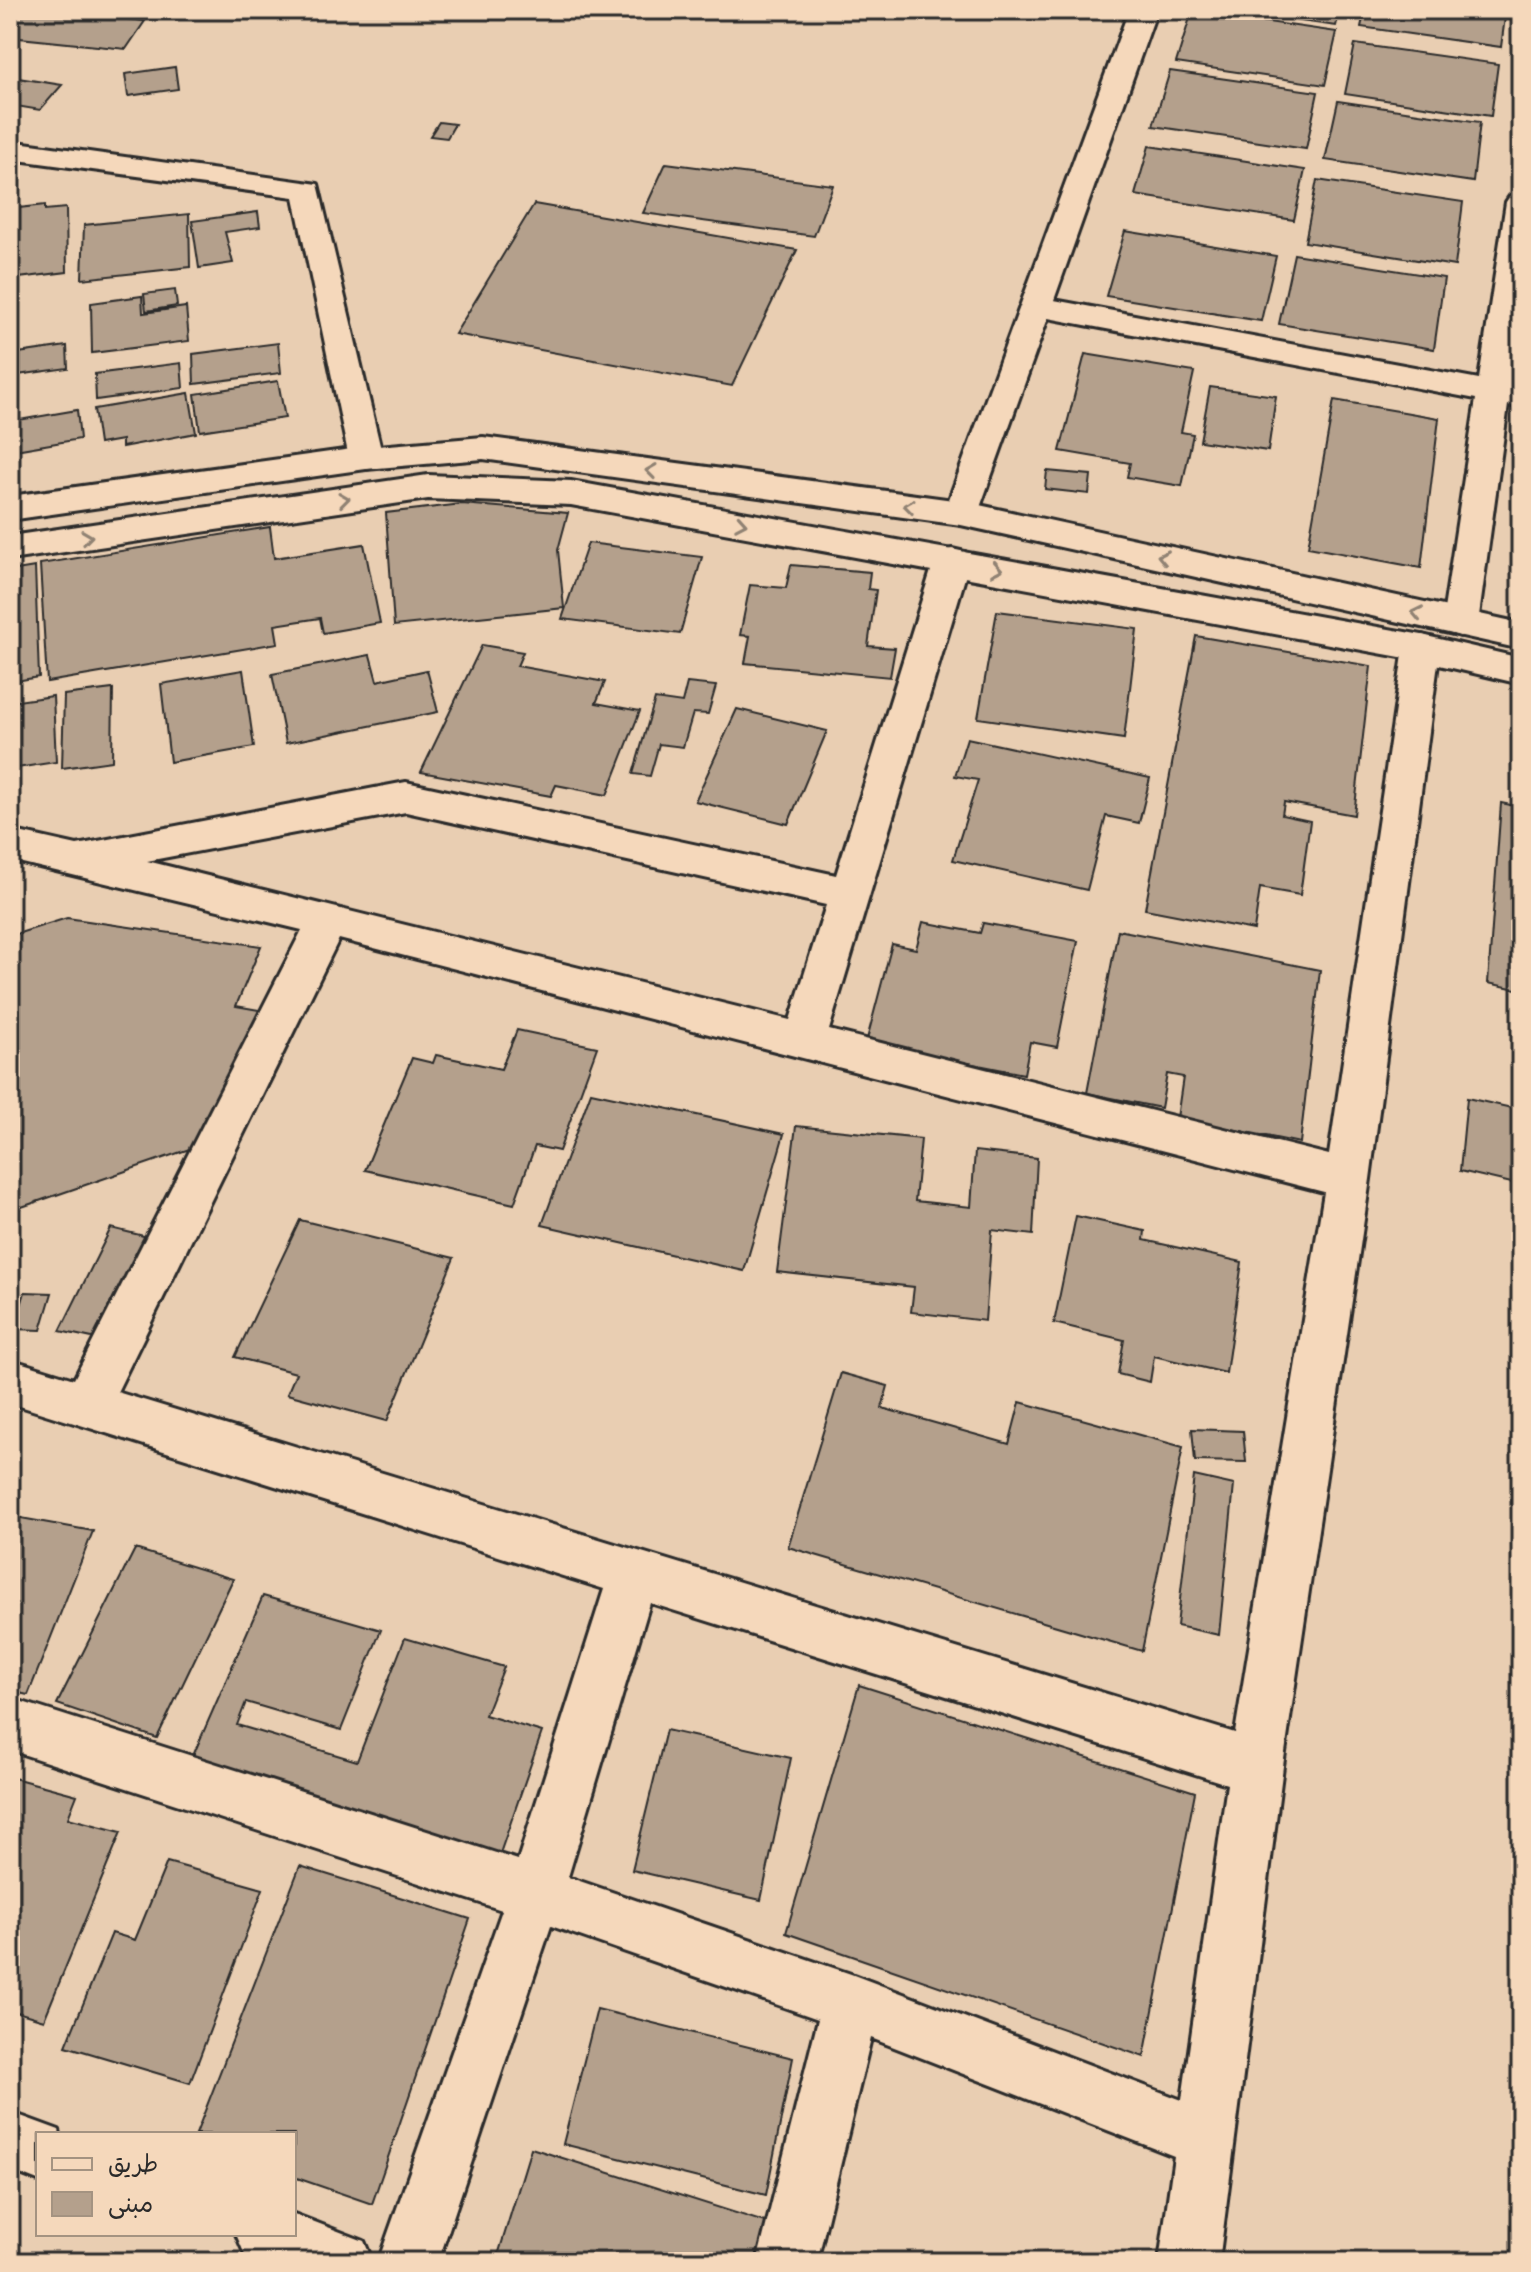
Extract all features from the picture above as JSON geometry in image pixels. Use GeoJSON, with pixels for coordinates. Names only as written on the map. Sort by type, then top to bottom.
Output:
{"type":"FeatureCollection","features":[{"type":"Feature","properties":{"kind":"street"},"geometry":{"type":"LineString","coordinates":[[961,513],[1143,10]]}},
{"type":"Feature","properties":{"kind":"street"},"geometry":{"type":"LineString","coordinates":[[10,150],[307,190],[366,458]]}},
{"type":"Feature","properties":{"kind":"street"},"geometry":{"type":"LineString","coordinates":[[1189,2262],[1256,1766],[1348,1179],[1441,636],[1507,394],[1521,202]]}},
{"type":"Feature","properties":{"kind":"street"},"geometry":{"type":"LineString","coordinates":[[1036,306],[1507,394]]}},
{"type":"Feature","properties":{"kind":"street"},"geometry":{"type":"LineString","coordinates":[[10,508],[366,458],[483,448],[961,513],[1441,636],[1521,671]]}},
{"type":"Feature","properties":{"kind":"street"},"geometry":{"type":"LineString","coordinates":[[10,548],[428,487],[571,493],[952,561],[1441,636],[1521,636]]}},
{"type":"Feature","properties":{"kind":"street"},"geometry":{"type":"LineString","coordinates":[[805,1040],[952,561]]}},
{"type":"Feature","properties":{"kind":"street"},"geometry":{"type":"LineString","coordinates":[[73,860],[406,797],[850,894]]}},
{"type":"Feature","properties":{"kind":"street"},"geometry":{"type":"LineString","coordinates":[[10,845],[328,920],[1348,1179]]}},
{"type":"Feature","properties":{"kind":"street"},"geometry":{"type":"LineString","coordinates":[[87,1403],[328,920]]}},
{"type":"Feature","properties":{"kind":"street"},"geometry":{"type":"LineString","coordinates":[[10,1381],[1256,1766]]}},
{"type":"Feature","properties":{"kind":"street"},"geometry":{"type":"LineString","coordinates":[[408,2262],[535,1893],[634,1573]]}},
{"type":"Feature","properties":{"kind":"street"},"geometry":{"type":"LineString","coordinates":[[10,1724],[535,1893],[851,2002],[1206,2139]]}},
{"type":"Feature","properties":{"kind":"street"},"geometry":{"type":"LineString","coordinates":[[787,2262],[851,2002]]}},
{"type":"Feature","properties":{"kind":"street"},"geometry":{"type":"LineString","coordinates":[[10,2141],[36,2150]]}},
{"type":"Feature","properties":{"kind":"street"},"geometry":{"type":"LineString","coordinates":[[272,2236],[343,2262]]}},
{"type":"Feature","properties":{"kind":"building"},"geometry":{"type":"Polygon","coordinates":[[[10,10],[48,10],[145,21],[126,49],[10,37],[10,10]]]}},
{"type":"Feature","properties":{"kind":"building"},"geometry":{"type":"Polygon","coordinates":[[[1221,10],[1340,10],[1336,26],[1221,10]]]}},
{"type":"Feature","properties":{"kind":"building"},"geometry":{"type":"Polygon","coordinates":[[[1365,10],[1506,10],[1501,47],[1361,27],[1365,10]]]}},
{"type":"Feature","properties":{"kind":"building"},"geometry":{"type":"Polygon","coordinates":[[[1192,11],[1337,32],[1325,85],[1176,63],[1192,11]]]}},
{"type":"Feature","properties":{"kind":"building"},"geometry":{"type":"Polygon","coordinates":[[[1355,44],[1498,64],[1491,116],[1345,94],[1355,44]]]}},
{"type":"Feature","properties":{"kind":"building"},"geometry":{"type":"Polygon","coordinates":[[[175,67],[178,89],[128,96],[125,74],[175,67]]]}},
{"type":"Feature","properties":{"kind":"building"},"geometry":{"type":"Polygon","coordinates":[[[1170,71],[1318,92],[1306,149],[1153,126],[1170,71]]]}},
{"type":"Feature","properties":{"kind":"building"},"geometry":{"type":"Polygon","coordinates":[[[12,77],[62,85],[40,110],[10,105],[12,77]]]}},
{"type":"Feature","properties":{"kind":"building"},"geometry":{"type":"Polygon","coordinates":[[[1338,101],[1480,122],[1473,182],[1325,160],[1338,101]]]}},
{"type":"Feature","properties":{"kind":"building"},"geometry":{"type":"Polygon","coordinates":[[[439,122],[455,124],[447,138],[430,136],[439,122]]]}},
{"type":"Feature","properties":{"kind":"building"},"geometry":{"type":"Polygon","coordinates":[[[1149,146],[1305,170],[1294,220],[1135,195],[1149,146]]]}},
{"type":"Feature","properties":{"kind":"building"},"geometry":{"type":"Polygon","coordinates":[[[666,163],[833,185],[814,236],[643,213],[666,163]]]}},
{"type":"Feature","properties":{"kind":"building"},"geometry":{"type":"Polygon","coordinates":[[[1317,180],[1463,202],[1455,266],[1305,242],[1317,180]]]}},
{"type":"Feature","properties":{"kind":"building"},"geometry":{"type":"Polygon","coordinates":[[[534,204],[797,250],[732,386],[455,334],[534,204]]]}},
{"type":"Feature","properties":{"kind":"building"},"geometry":{"type":"Polygon","coordinates":[[[45,205],[45,210],[66,208],[67,272],[10,279],[10,209],[45,205]]]}},
{"type":"Feature","properties":{"kind":"building"},"geometry":{"type":"Polygon","coordinates":[[[258,212],[260,227],[225,232],[233,263],[199,268],[192,221],[258,212]]]}},
{"type":"Feature","properties":{"kind":"building"},"geometry":{"type":"Polygon","coordinates":[[[189,214],[190,267],[82,279],[84,225],[189,214]]]}},
{"type":"Feature","properties":{"kind":"building"},"geometry":{"type":"Polygon","coordinates":[[[1125,231],[1276,256],[1261,321],[1106,296],[1125,231]]]}},
{"type":"Feature","properties":{"kind":"building"},"geometry":{"type":"Polygon","coordinates":[[[1294,254],[1444,278],[1434,349],[1279,324],[1294,254]]]}},
{"type":"Feature","properties":{"kind":"building"},"geometry":{"type":"Polygon","coordinates":[[[175,290],[177,306],[146,311],[144,294],[175,290]]]}},
{"type":"Feature","properties":{"kind":"building"},"geometry":{"type":"Polygon","coordinates":[[[142,296],[143,313],[186,307],[189,341],[92,353],[91,303],[142,296]]]}},
{"type":"Feature","properties":{"kind":"building"},"geometry":{"type":"Polygon","coordinates":[[[10,321],[11,354],[67,346],[68,368],[10,376],[10,321]]]}},
{"type":"Feature","properties":{"kind":"building"},"geometry":{"type":"Polygon","coordinates":[[[278,343],[281,373],[194,384],[193,354],[278,343]]]}},
{"type":"Feature","properties":{"kind":"building"},"geometry":{"type":"Polygon","coordinates":[[[1085,354],[1194,372],[1181,432],[1193,434],[1182,486],[1127,477],[1130,463],[1060,451],[1085,354]]]}},
{"type":"Feature","properties":{"kind":"building"},"geometry":{"type":"Polygon","coordinates":[[[181,363],[183,388],[96,400],[95,374],[181,363]]]}},
{"type":"Feature","properties":{"kind":"building"},"geometry":{"type":"Polygon","coordinates":[[[278,381],[285,418],[200,431],[195,394],[278,381]]]}},
{"type":"Feature","properties":{"kind":"building"},"geometry":{"type":"Polygon","coordinates":[[[1210,387],[1276,396],[1268,451],[1200,441],[1210,387]]]}},
{"type":"Feature","properties":{"kind":"building"},"geometry":{"type":"Polygon","coordinates":[[[189,393],[196,433],[122,447],[122,440],[99,444],[94,409],[189,393]]]}},
{"type":"Feature","properties":{"kind":"building"},"geometry":{"type":"Polygon","coordinates":[[[1334,400],[1439,418],[1421,568],[1308,547],[1334,400]]]}},
{"type":"Feature","properties":{"kind":"building"},"geometry":{"type":"Polygon","coordinates":[[[77,410],[80,439],[15,450],[13,421],[77,410]]]}},
{"type":"Feature","properties":{"kind":"building"},"geometry":{"type":"Polygon","coordinates":[[[1047,471],[1091,475],[1089,494],[1045,489],[1047,471]]]}},
{"type":"Feature","properties":{"kind":"building"},"geometry":{"type":"Polygon","coordinates":[[[462,504],[568,513],[558,550],[564,608],[394,626],[386,513],[462,504]]]}},
{"type":"Feature","properties":{"kind":"building"},"geometry":{"type":"Polygon","coordinates":[[[270,527],[274,558],[364,544],[380,623],[323,633],[320,618],[275,625],[278,643],[47,682],[40,564],[270,527]]]}},
{"type":"Feature","properties":{"kind":"building"},"geometry":{"type":"Polygon","coordinates":[[[588,543],[702,557],[680,634],[562,619],[588,543]]]}},
{"type":"Feature","properties":{"kind":"building"},"geometry":{"type":"Polygon","coordinates":[[[791,565],[870,572],[868,589],[876,590],[868,646],[895,648],[890,677],[745,663],[750,636],[740,635],[750,585],[786,588],[791,565]]]}},
{"type":"Feature","properties":{"kind":"building"},"geometry":{"type":"Polygon","coordinates":[[[35,567],[39,677],[10,682],[10,571],[35,567]]]}},
{"type":"Feature","properties":{"kind":"building"},"geometry":{"type":"Polygon","coordinates":[[[997,611],[1137,629],[1124,739],[978,718],[997,611]]]}},
{"type":"Feature","properties":{"kind":"building"},"geometry":{"type":"Polygon","coordinates":[[[1196,636],[1371,666],[1354,815],[1284,802],[1282,815],[1310,821],[1300,895],[1260,888],[1254,930],[1145,909],[1196,636]]]}},
{"type":"Feature","properties":{"kind":"building"},"geometry":{"type":"Polygon","coordinates":[[[482,645],[523,652],[517,666],[605,682],[596,703],[640,711],[607,795],[556,785],[551,796],[421,772],[482,645]]]}},
{"type":"Feature","properties":{"kind":"building"},"geometry":{"type":"Polygon","coordinates":[[[370,655],[377,681],[427,670],[438,712],[286,743],[272,674],[370,655]]]}},
{"type":"Feature","properties":{"kind":"building"},"geometry":{"type":"Polygon","coordinates":[[[243,670],[254,747],[170,762],[161,684],[243,670]]]}},
{"type":"Feature","properties":{"kind":"building"},"geometry":{"type":"Polygon","coordinates":[[[687,683],[716,686],[708,714],[693,713],[683,747],[659,744],[650,776],[633,774],[655,699],[682,703],[687,683]]]}},
{"type":"Feature","properties":{"kind":"building"},"geometry":{"type":"Polygon","coordinates":[[[113,689],[112,761],[62,768],[64,695],[113,689]]]}},
{"type":"Feature","properties":{"kind":"building"},"geometry":{"type":"Polygon","coordinates":[[[53,696],[56,762],[10,769],[10,702],[53,696]]]}},
{"type":"Feature","properties":{"kind":"building"},"geometry":{"type":"Polygon","coordinates":[[[737,709],[827,731],[788,824],[695,801],[737,709]]]}},
{"type":"Feature","properties":{"kind":"building"},"geometry":{"type":"Polygon","coordinates":[[[967,738],[1150,778],[1139,823],[1106,816],[1087,890],[953,860],[978,780],[955,776],[967,738]]]}},
{"type":"Feature","properties":{"kind":"building"},"geometry":{"type":"Polygon","coordinates":[[[1501,803],[1521,807],[1521,990],[1488,983],[1501,803]]]}},
{"type":"Feature","properties":{"kind":"building"},"geometry":{"type":"Polygon","coordinates":[[[67,918],[261,946],[236,1006],[259,1010],[207,1143],[10,1211],[10,936],[67,918]]]}},
{"type":"Feature","properties":{"kind":"building"},"geometry":{"type":"Polygon","coordinates":[[[923,922],[980,933],[983,923],[1078,941],[1057,1047],[1030,1042],[1024,1074],[866,1043],[892,944],[916,949],[923,922]]]}},
{"type":"Feature","properties":{"kind":"building"},"geometry":{"type":"Polygon","coordinates":[[[1118,930],[1320,970],[1300,1143],[1177,1118],[1183,1077],[1167,1074],[1161,1108],[1087,1093],[1118,930]]]}},
{"type":"Feature","properties":{"kind":"building"},"geometry":{"type":"Polygon","coordinates":[[[517,1030],[597,1047],[559,1151],[535,1146],[514,1204],[365,1170],[412,1058],[433,1063],[436,1055],[501,1069],[517,1030]]]}},
{"type":"Feature","properties":{"kind":"building"},"geometry":{"type":"Polygon","coordinates":[[[591,1092],[784,1134],[744,1271],[542,1225],[591,1092]]]}},
{"type":"Feature","properties":{"kind":"building"},"geometry":{"type":"Polygon","coordinates":[[[1467,1098],[1521,1110],[1520,1185],[1460,1171],[1467,1098]]]}},
{"type":"Feature","properties":{"kind":"building"},"geometry":{"type":"Polygon","coordinates":[[[796,1126],[921,1139],[915,1201],[971,1207],[975,1151],[1037,1158],[1033,1235],[992,1230],[985,1321],[911,1312],[914,1287],[777,1272],[796,1126]]]}},
{"type":"Feature","properties":{"kind":"building"},"geometry":{"type":"Polygon","coordinates":[[[1076,1216],[1145,1231],[1144,1240],[1242,1262],[1226,1373],[1154,1356],[1150,1382],[1118,1374],[1124,1340],[1054,1323],[1076,1216]]]}},
{"type":"Feature","properties":{"kind":"building"},"geometry":{"type":"Polygon","coordinates":[[[300,1220],[454,1258],[387,1421],[287,1394],[296,1373],[235,1357],[300,1220]]]}},
{"type":"Feature","properties":{"kind":"building"},"geometry":{"type":"Polygon","coordinates":[[[111,1228],[156,1239],[106,1341],[60,1331],[111,1228]]]}},
{"type":"Feature","properties":{"kind":"building"},"geometry":{"type":"Polygon","coordinates":[[[25,1292],[52,1293],[41,1330],[14,1329],[25,1292]]]}},
{"type":"Feature","properties":{"kind":"building"},"geometry":{"type":"Polygon","coordinates":[[[841,1373],[888,1386],[882,1408],[1009,1444],[1020,1402],[1183,1447],[1142,1651],[788,1547],[841,1373]]]}},
{"type":"Feature","properties":{"kind":"building"},"geometry":{"type":"Polygon","coordinates":[[[1192,1429],[1243,1431],[1246,1462],[1195,1461],[1192,1429]]]}},
{"type":"Feature","properties":{"kind":"building"},"geometry":{"type":"Polygon","coordinates":[[[1194,1476],[1234,1485],[1219,1635],[1177,1626],[1194,1476]]]}},
{"type":"Feature","properties":{"kind":"building"},"geometry":{"type":"Polygon","coordinates":[[[10,1516],[93,1531],[28,1695],[10,1691],[10,1516]]]}},
{"type":"Feature","properties":{"kind":"building"},"geometry":{"type":"Polygon","coordinates":[[[135,1549],[233,1579],[157,1738],[57,1704],[135,1549]]]}},
{"type":"Feature","properties":{"kind":"building"},"geometry":{"type":"Polygon","coordinates":[[[263,1596],[381,1630],[341,1730],[246,1702],[237,1725],[357,1761],[405,1638],[504,1667],[485,1715],[542,1732],[497,1862],[188,1767],[263,1596]]]}},
{"type":"Feature","properties":{"kind":"building"},"geometry":{"type":"Polygon","coordinates":[[[859,1685],[1195,1792],[1144,2057],[786,1933],[859,1685]]]}},
{"type":"Feature","properties":{"kind":"building"},"geometry":{"type":"Polygon","coordinates":[[[666,1730],[791,1758],[761,1900],[632,1870],[666,1730]]]}},
{"type":"Feature","properties":{"kind":"building"},"geometry":{"type":"Polygon","coordinates":[[[10,1777],[77,1795],[68,1818],[121,1832],[44,2020],[10,2010],[10,1777]]]}},
{"type":"Feature","properties":{"kind":"building"},"geometry":{"type":"Polygon","coordinates":[[[167,1862],[263,1889],[190,2083],[66,2046],[112,1933],[135,1940],[167,1862]]]}},
{"type":"Feature","properties":{"kind":"building"},"geometry":{"type":"Polygon","coordinates":[[[300,1866],[470,1919],[372,2204],[296,2178],[296,2132],[197,2132],[300,1866]]]}},
{"type":"Feature","properties":{"kind":"building"},"geometry":{"type":"Polygon","coordinates":[[[597,2009],[793,2058],[766,2195],[563,2144],[597,2009]]]}},
{"type":"Feature","properties":{"kind":"building"},"geometry":{"type":"Polygon","coordinates":[[[531,2148],[774,2225],[766,2262],[496,2262],[531,2148]]]}}]}
